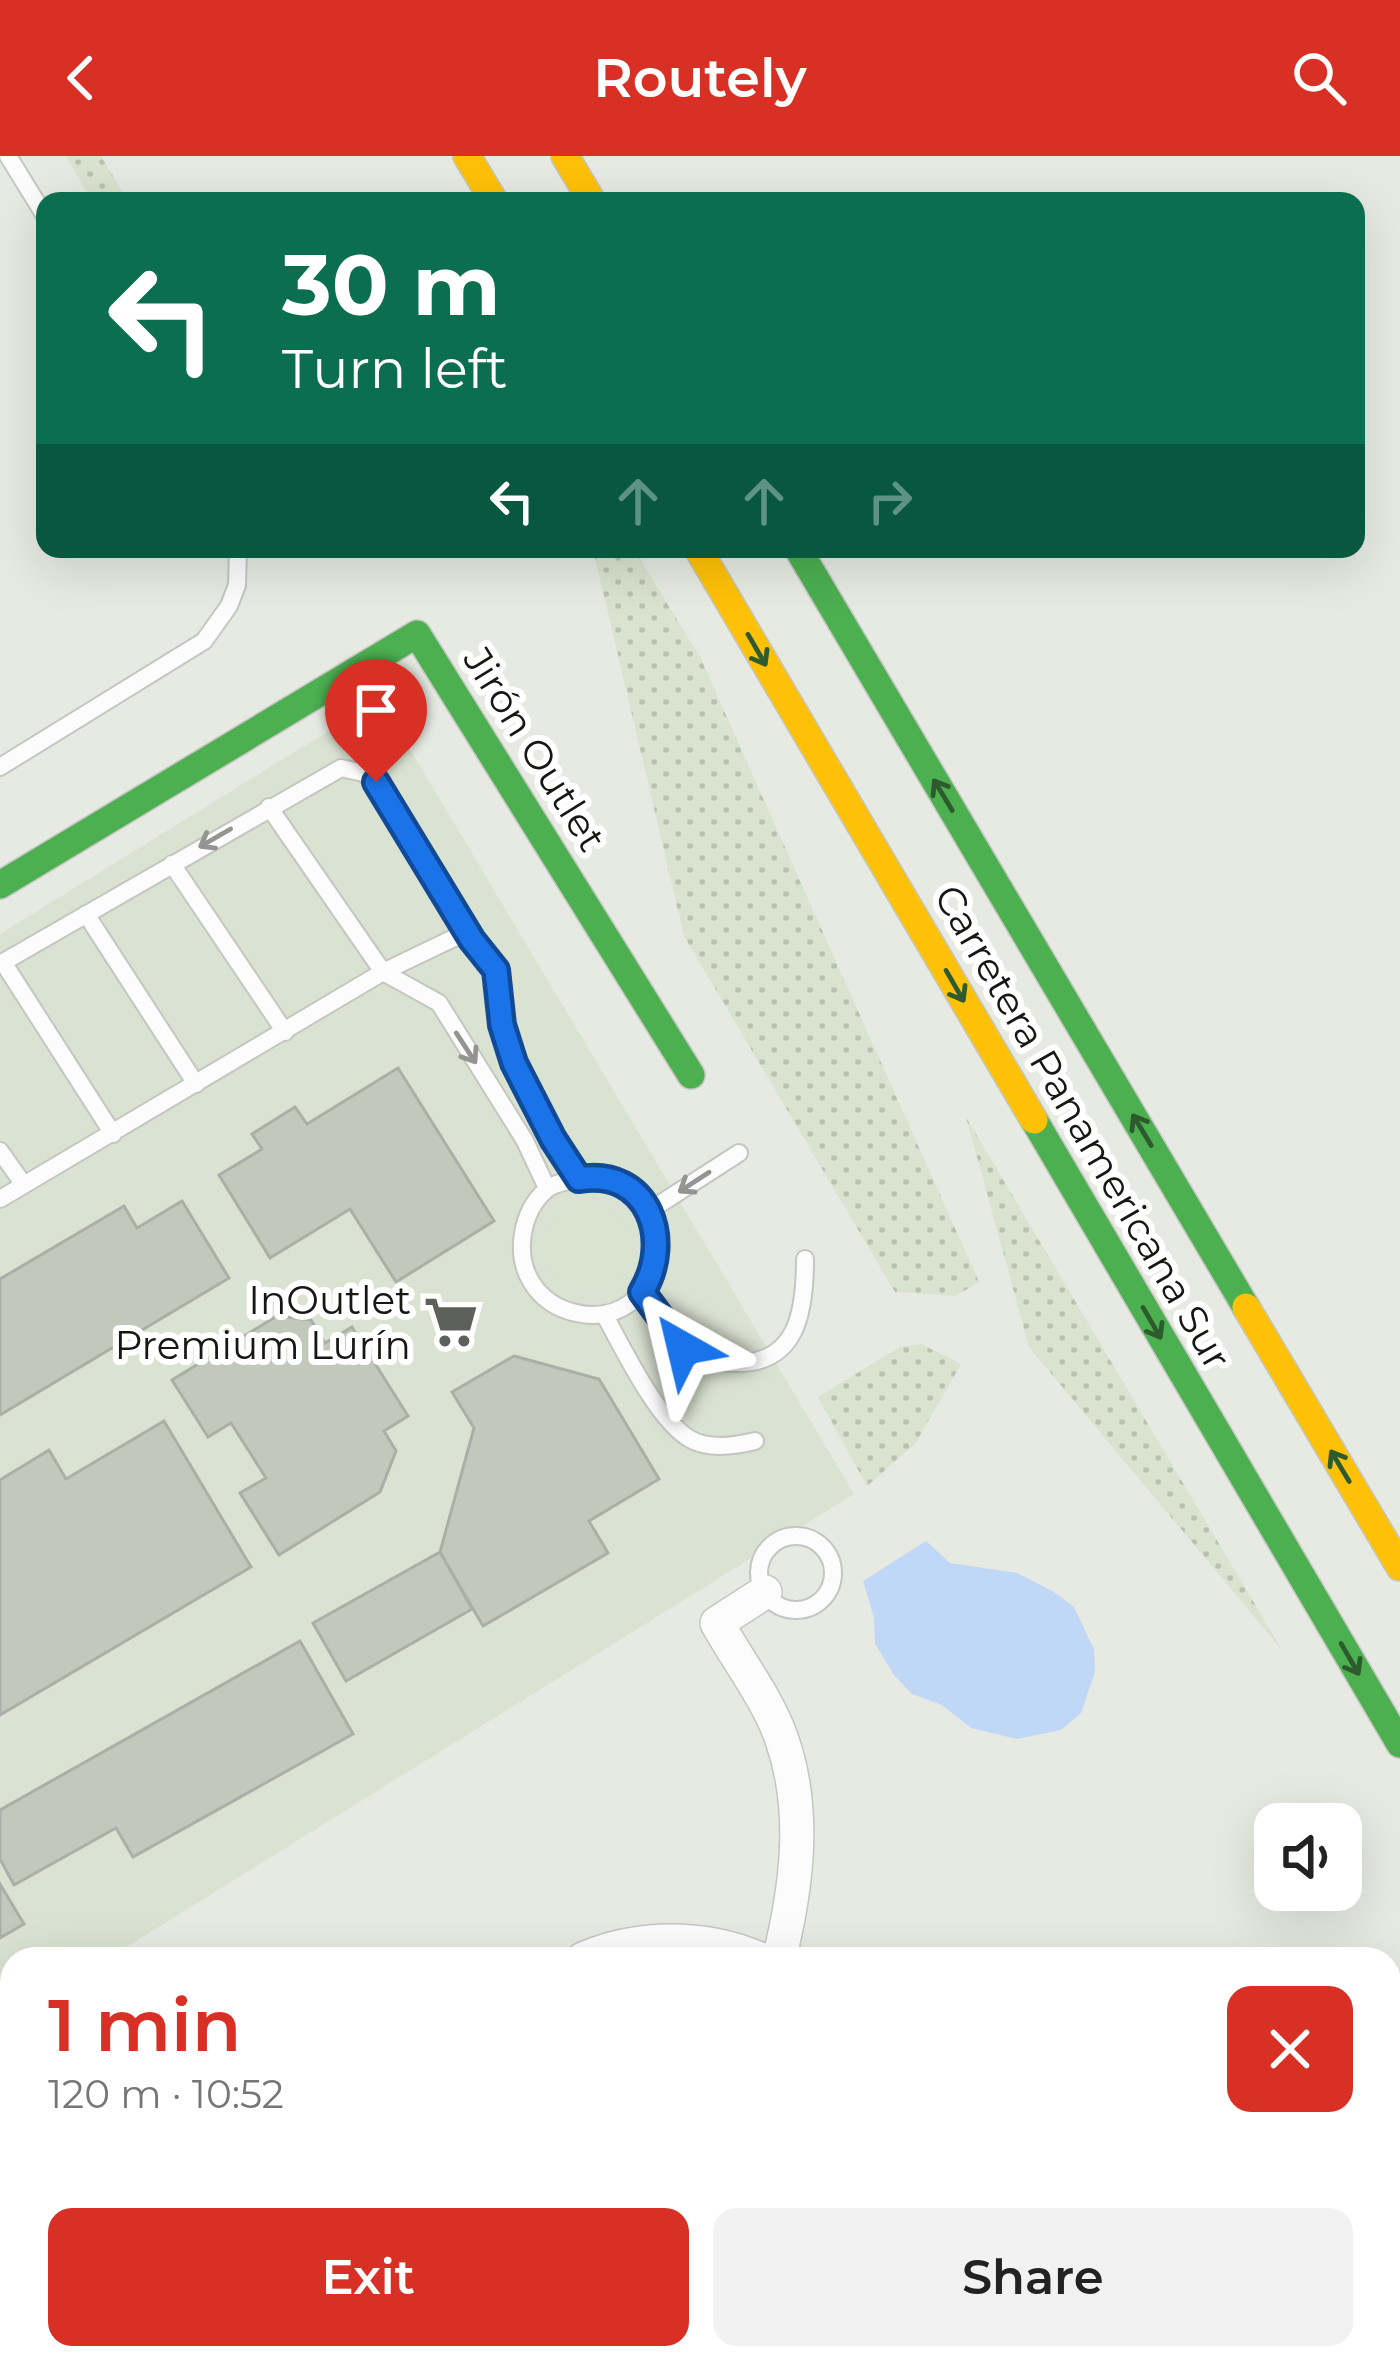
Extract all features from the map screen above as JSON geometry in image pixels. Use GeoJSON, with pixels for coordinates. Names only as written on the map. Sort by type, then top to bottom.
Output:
{"type":"FeatureCollection","features":[{"type":"Feature","properties":{"kind":"main road"},"geometry":{"type":"LineString","coordinates":[[467,156],[489,192]]}},
{"type":"Feature","properties":{"kind":"main road"},"geometry":{"type":"LineString","coordinates":[[565,156],[587,192]]}},
{"type":"Feature","properties":{"kind":"main road","name":"Carretera Panamericana Sur"},"geometry":{"type":"LineString","coordinates":[[703,558],[1400,1744]]}},
{"type":"Feature","properties":{"kind":"main road","name":"Carretera Panamericana Sur"},"geometry":{"type":"LineString","coordinates":[[803,558],[1400,1567]]}},
{"type":"Feature","properties":{"kind":"main road","name":"Jirón Outlet"},"geometry":{"type":"LineString","coordinates":[[0,885],[417,634],[691,1075]]}},
{"type":"Feature","properties":{"kind":"street"},"geometry":{"type":"LineString","coordinates":[[765,1592],[717,1623],[781,1737],[798,1819],[794,1903],[782,1947]]}},
{"type":"Feature","properties":{"kind":"street"},"geometry":{"type":"LineString","coordinates":[[611,1947],[673,1941],[733,1947]]}},
{"type":"Feature","properties":{"kind":"lane"},"geometry":{"type":"LineString","coordinates":[[8,156],[36,201]]}},
{"type":"Feature","properties":{"kind":"lane"},"geometry":{"type":"LineString","coordinates":[[0,767],[204,640],[218,625],[237,585],[238,558]]}},
{"type":"Feature","properties":{"kind":"lane"},"geometry":{"type":"LineString","coordinates":[[113,1134],[2,963],[340,768],[363,773],[376,782],[472,940],[496,970],[502,1025],[514,1063],[579,1179]]}},
{"type":"Feature","properties":{"kind":"lane"},"geometry":{"type":"LineString","coordinates":[[268,807],[382,972],[439,1003],[525,1141],[548,1188]]}},
{"type":"Feature","properties":{"kind":"lane"},"geometry":{"type":"LineString","coordinates":[[172,863],[285,1032]]}},
{"type":"Feature","properties":{"kind":"lane"},"geometry":{"type":"LineString","coordinates":[[86,914],[196,1084]]}},
{"type":"Feature","properties":{"kind":"lane"},"geometry":{"type":"LineString","coordinates":[[0,1199],[382,972],[456,937],[472,940]]}},
{"type":"Feature","properties":{"kind":"lane"},"geometry":{"type":"LineString","coordinates":[[0,1151],[24,1185]]}},
{"type":"Feature","properties":{"kind":"lane"},"geometry":{"type":"LineString","coordinates":[[649,1211],[740,1153]]}},
{"type":"Feature","properties":{"kind":"lane"},"geometry":{"type":"LineString","coordinates":[[579,1179],[613,1181],[634,1193],[657,1231],[653,1274],[642,1292],[604,1314],[561,1309],[542,1296],[521,1257],[522,1233],[530,1211],[548,1188],[579,1179]]}},
{"type":"Feature","properties":{"kind":"lane"},"geometry":{"type":"LineString","coordinates":[[642,1292],[683,1348],[701,1358],[754,1363],[778,1353],[796,1328],[805,1297],[806,1258]]}},
{"type":"Feature","properties":{"kind":"lane"},"geometry":{"type":"LineString","coordinates":[[604,1314],[671,1424],[693,1441],[716,1446],[755,1441]]}},
{"type":"Feature","properties":{"kind":"lane"},"geometry":{"type":"LineString","coordinates":[[798,1535],[826,1551],[833,1576],[820,1602],[793,1610],[778,1606],[765,1592],[758,1569],[771,1544],[798,1535]]}},
{"type":"Feature","properties":{"kind":"shaded area"},"geometry":{"type":"Polygon","coordinates":[[[66,156],[101,156],[123,192],[87,192],[66,156]]]}},
{"type":"Feature","properties":{"kind":"shaded area"},"geometry":{"type":"Polygon","coordinates":[[[595,558],[639,558],[701,659],[979,1282],[955,1296],[895,1292],[684,936],[595,558]]]}},
{"type":"Feature","properties":{"kind":"shaded area"},"geometry":{"type":"Polygon","coordinates":[[[380,699],[854,1494],[126,1947],[0,1947],[0,934],[380,699]]]}},
{"type":"Feature","properties":{"kind":"shaded area"},"geometry":{"type":"Polygon","coordinates":[[[966,1117],[1282,1650],[1029,1347],[966,1117]]]}},
{"type":"Feature","properties":{"kind":"shaded area"},"geometry":{"type":"Polygon","coordinates":[[[588,1205],[604,1208],[618,1218],[628,1232],[628,1264],[618,1278],[604,1288],[588,1291],[572,1288],[558,1278],[548,1264],[545,1248],[548,1232],[558,1218],[572,1208],[588,1205]]]}},
{"type":"Feature","properties":{"kind":"shaded area"},"geometry":{"type":"Polygon","coordinates":[[[921,1344],[961,1364],[915,1444],[867,1486],[818,1397],[900,1347],[921,1344]]]}},
{"type":"Feature","properties":{"kind":"water"},"geometry":{"type":"Polygon","coordinates":[[[926,1541],[950,1563],[1017,1573],[1074,1607],[1094,1649],[1095,1672],[1081,1713],[1061,1730],[1017,1739],[971,1728],[942,1705],[912,1694],[894,1675],[875,1644],[874,1618],[863,1581],[926,1541]]]}},
{"type":"Feature","properties":{"kind":"building"},"geometry":{"type":"Polygon","coordinates":[[[398,1068],[494,1221],[396,1282],[350,1209],[270,1258],[219,1175],[262,1149],[252,1134],[295,1107],[307,1124],[398,1068]]]}},
{"type":"Feature","properties":{"kind":"building"},"geometry":{"type":"Polygon","coordinates":[[[182,1201],[229,1278],[0,1415],[0,1279],[124,1206],[137,1228],[182,1201]]]}},
{"type":"Feature","properties":{"kind":"building"},"geometry":{"type":"Polygon","coordinates":[[[277,1316],[311,1320],[325,1343],[352,1327],[408,1416],[384,1431],[396,1451],[380,1492],[279,1555],[240,1493],[266,1478],[231,1423],[208,1437],[172,1380],[277,1316]]]}},
{"type":"Feature","properties":{"kind":"building"},"geometry":{"type":"Polygon","coordinates":[[[514,1356],[599,1379],[659,1479],[589,1521],[608,1553],[483,1626],[440,1552],[474,1428],[452,1392],[514,1356]]]}},
{"type":"Feature","properties":{"kind":"building"},"geometry":{"type":"Polygon","coordinates":[[[164,1421],[251,1567],[0,1715],[0,1480],[49,1450],[66,1479],[164,1421]]]}},
{"type":"Feature","properties":{"kind":"building"},"geometry":{"type":"Polygon","coordinates":[[[440,1552],[472,1609],[346,1681],[313,1623],[440,1552]]]}},
{"type":"Feature","properties":{"kind":"building"},"geometry":{"type":"Polygon","coordinates":[[[300,1641],[353,1734],[133,1857],[116,1828],[14,1885],[0,1859],[0,1810],[300,1641]]]}},
{"type":"Feature","properties":{"kind":"building"},"geometry":{"type":"Polygon","coordinates":[[[0,1884],[24,1924],[0,1938],[0,1884]]]}},
{"type":"Feature","properties":{"kind":"traffic: fast"},"geometry":{"type":"LineString","coordinates":[[803,558],[1246,1307]]}},
{"type":"Feature","properties":{"kind":"traffic: fast"},"geometry":{"type":"LineString","coordinates":[[0,885],[417,634],[691,1075]]}},
{"type":"Feature","properties":{"kind":"traffic: fast"},"geometry":{"type":"LineString","coordinates":[[1034,1120],[1400,1744]]}},
{"type":"Feature","properties":{"kind":"traffic: slow"},"geometry":{"type":"LineString","coordinates":[[467,156],[489,192]]}},
{"type":"Feature","properties":{"kind":"traffic: slow"},"geometry":{"type":"LineString","coordinates":[[565,156],[587,192]]}},
{"type":"Feature","properties":{"kind":"traffic: slow"},"geometry":{"type":"LineString","coordinates":[[703,558],[1034,1120]]}},
{"type":"Feature","properties":{"kind":"traffic: slow"},"geometry":{"type":"LineString","coordinates":[[1246,1307],[1400,1567]]}},
{"type":"Feature","properties":{"kind":"place","name":"InOutlet Premium Lurín"},"geometry":{"type":"Point","coordinates":[451,1322]}},
{"type":"Feature","properties":{"kind":"route"},"geometry":{"type":"LineString","coordinates":[[376,782],[472,940],[496,970],[502,1025],[514,1063],[553,1139],[579,1179],[613,1181],[634,1193],[649,1211],[657,1231],[658,1253],[642,1292],[683,1348]]}}]}
